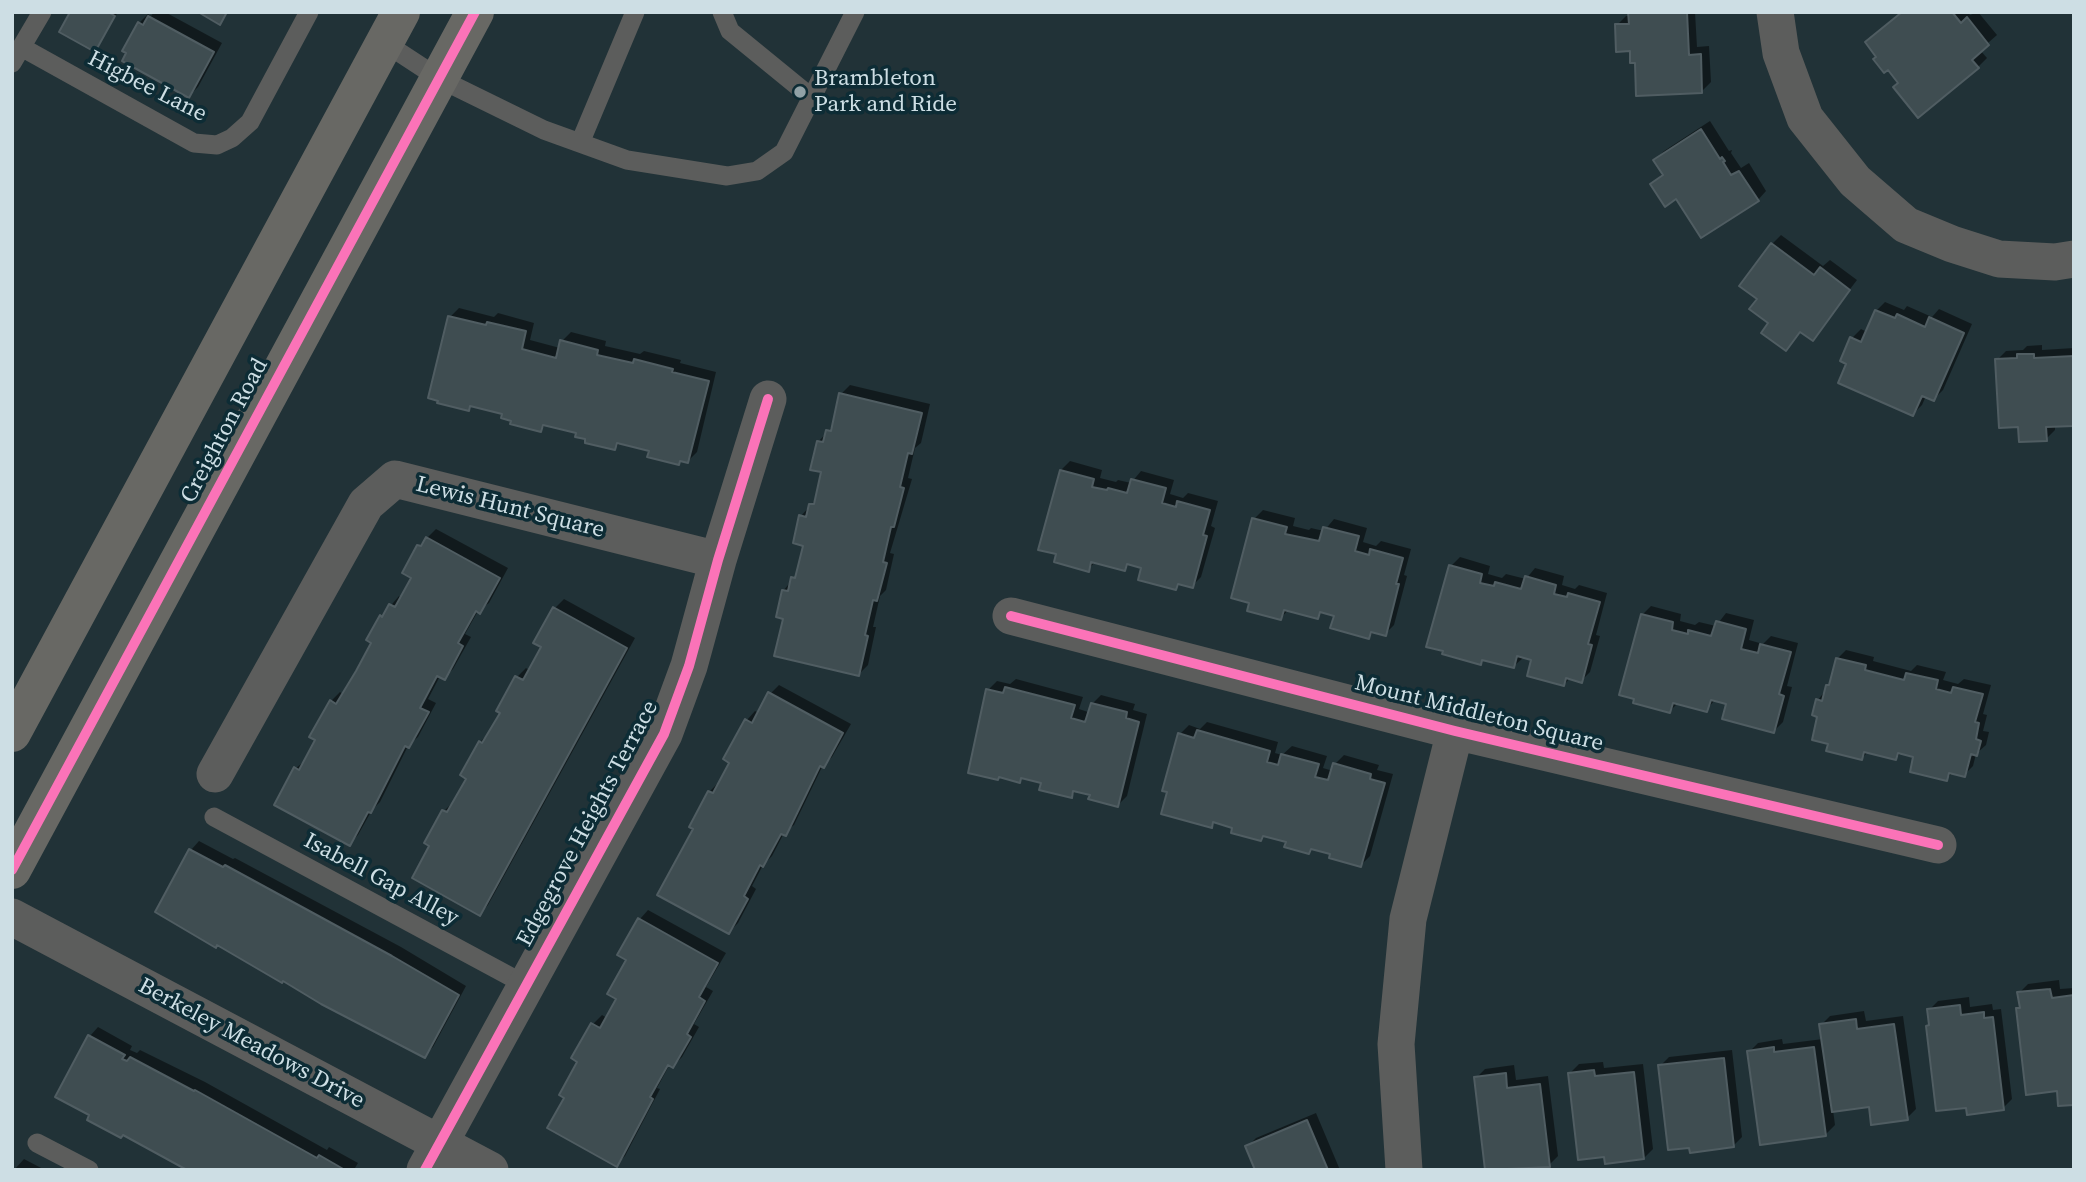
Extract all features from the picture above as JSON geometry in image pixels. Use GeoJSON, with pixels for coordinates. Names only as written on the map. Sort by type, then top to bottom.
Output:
{"type":"FeatureCollection","features":[{"type":"Feature","properties":{"kind":"street","name":"Creighton Road"},"geometry":{"type":"LineString","coordinates":[[12,870],[475,12]]}},
{"type":"Feature","properties":{"kind":"street"},"geometry":{"type":"LineString","coordinates":[[1775,12],[1781,53],[1805,118],[1855,181],[1906,225],[1952,244],[1999,258],[2055,262],[2074,259]]}},
{"type":"Feature","properties":{"kind":"street","name":"Creighton Road"},"geometry":{"type":"LineString","coordinates":[[12,733],[393,27]]}},
{"type":"Feature","properties":{"kind":"street","name":"Edgegrove Heights Terrace"},"geometry":{"type":"LineString","coordinates":[[433,1156],[664,734],[689,666],[718,560],[768,398]]}},
{"type":"Feature","properties":{"kind":"street","name":"Lewis Hunt Square"},"geometry":{"type":"LineString","coordinates":[[215,774],[366,504],[395,479],[718,560]]}},
{"type":"Feature","properties":{"kind":"street","name":"Mount Middleton Square"},"geometry":{"type":"LineString","coordinates":[[1011,616],[1455,731],[1938,845]]}},
{"type":"Feature","properties":{"kind":"street"},"geometry":{"type":"LineString","coordinates":[[1404,1170],[1396,1044],[1408,919],[1455,731]]}},
{"type":"Feature","properties":{"kind":"street","name":"Berkeley Meadows Drive"},"geometry":{"type":"LineString","coordinates":[[12,917],[433,1156],[490,1170]]}},
{"type":"Feature","properties":{"kind":"lane"},"geometry":{"type":"LineString","coordinates":[[17,56],[42,12]]}},
{"type":"Feature","properties":{"kind":"lane","name":"Higbee Lane"},"geometry":{"type":"LineString","coordinates":[[17,56],[194,143],[217,145],[232,138],[250,122],[309,12]]}},
{"type":"Feature","properties":{"kind":"lane"},"geometry":{"type":"LineString","coordinates":[[580,143],[635,12]]}},
{"type":"Feature","properties":{"kind":"lane"},"geometry":{"type":"LineString","coordinates":[[722,12],[730,32],[812,98]]}},
{"type":"Feature","properties":{"kind":"lane"},"geometry":{"type":"LineString","coordinates":[[393,27],[440,79],[544,130],[627,160],[727,176],[757,171],[784,152],[855,12]]}},
{"type":"Feature","properties":{"kind":"lane","name":"Isabell Gap Alley"},"geometry":{"type":"LineString","coordinates":[[214,817],[526,985]]}},
{"type":"Feature","properties":{"kind":"lane"},"geometry":{"type":"LineString","coordinates":[[37,1143],[89,1170]]}},
{"type":"Feature","properties":{"kind":"building"},"geometry":{"type":"Polygon","coordinates":[[[70,12],[108,12],[115,16],[95,52],[59,32],[70,12]]]}},
{"type":"Feature","properties":{"kind":"building"},"geometry":{"type":"Polygon","coordinates":[[[198,12],[227,12],[220,25],[198,12]]]}},
{"type":"Feature","properties":{"kind":"building"},"geometry":{"type":"Polygon","coordinates":[[[1628,12],[1687,12],[1689,55],[1701,54],[1702,93],[1636,96],[1635,63],[1630,63],[1630,51],[1616,52],[1615,24],[1629,24],[1628,12]]]}},
{"type":"Feature","properties":{"kind":"building"},"geometry":{"type":"Polygon","coordinates":[[[1902,12],[1952,12],[1961,23],[1967,17],[1989,45],[1972,60],[1979,68],[1918,118],[1893,87],[1898,83],[1888,70],[1884,73],[1865,42],[1902,12]]]}},
{"type":"Feature","properties":{"kind":"building"},"geometry":{"type":"Polygon","coordinates":[[[148,16],[214,52],[189,98],[122,61],[126,53],[122,51],[138,22],[143,25],[148,16]]]}},
{"type":"Feature","properties":{"kind":"building"},"geometry":{"type":"Polygon","coordinates":[[[1701,129],[1720,159],[1722,157],[1725,161],[1723,162],[1731,175],[1739,171],[1759,201],[1701,238],[1676,199],[1665,207],[1650,184],[1663,175],[1653,160],[1701,129]]]}},
{"type":"Feature","properties":{"kind":"building"},"geometry":{"type":"Polygon","coordinates":[[[1771,243],[1814,275],[1820,267],[1850,290],[1813,341],[1800,332],[1786,351],[1761,333],[1768,323],[1749,309],[1757,299],[1739,286],[1771,243]]]}},
{"type":"Feature","properties":{"kind":"building"},"geometry":{"type":"Polygon","coordinates":[[[1875,310],[1895,318],[1897,314],[1925,327],[1929,317],[1964,333],[1934,401],[1922,396],[1913,416],[1838,383],[1846,364],[1840,361],[1850,337],[1861,342],[1875,310]]]}},
{"type":"Feature","properties":{"kind":"building"},"geometry":{"type":"Polygon","coordinates":[[[448,316],[526,331],[522,349],[556,358],[560,340],[598,350],[597,355],[633,363],[634,359],[709,381],[688,463],[680,461],[679,465],[647,457],[649,451],[617,443],[615,450],[585,443],[585,439],[575,437],[576,433],[543,425],[541,432],[510,424],[511,421],[501,418],[502,414],[470,406],[469,411],[428,398],[448,316]]]}},
{"type":"Feature","properties":{"kind":"building"},"geometry":{"type":"Polygon","coordinates":[[[2017,354],[2034,354],[2034,358],[2074,356],[2074,426],[2046,427],[2047,441],[2019,442],[2018,427],[1999,428],[1995,359],[2017,358],[2017,354]]]}},
{"type":"Feature","properties":{"kind":"building"},"geometry":{"type":"Polygon","coordinates":[[[839,393],[922,413],[912,454],[908,453],[900,487],[904,488],[894,527],[891,527],[883,562],[887,563],[877,601],[873,600],[859,676],[774,656],[783,619],[776,617],[782,590],[788,591],[791,577],[795,578],[803,546],[793,543],[799,515],[806,517],[809,504],[814,504],[821,472],[810,470],[817,441],[823,442],[826,430],[831,431],[839,393]]]}},
{"type":"Feature","properties":{"kind":"building"},"geometry":{"type":"Polygon","coordinates":[[[1060,470],[1094,479],[1092,487],[1107,490],[1108,488],[1127,493],[1131,479],[1166,488],[1162,503],[1176,507],[1177,501],[1210,510],[1203,535],[1207,536],[1193,588],[1178,584],[1176,590],[1138,580],[1141,568],[1127,564],[1125,571],[1091,562],[1089,572],[1054,562],[1056,554],[1038,550],[1060,470]]]}},
{"type":"Feature","properties":{"kind":"building"},"geometry":{"type":"Polygon","coordinates":[[[1252,518],[1287,527],[1285,534],[1319,541],[1323,527],[1359,536],[1355,551],[1369,555],[1370,549],[1403,558],[1386,636],[1371,632],[1369,639],[1330,628],[1334,616],[1320,612],[1318,619],[1284,610],[1281,620],[1247,611],[1249,603],[1231,598],[1252,518]]]}},
{"type":"Feature","properties":{"kind":"building"},"geometry":{"type":"Polygon","coordinates":[[[426,537],[500,578],[480,614],[476,611],[458,643],[463,646],[445,680],[437,676],[420,708],[429,712],[409,748],[405,746],[371,813],[368,812],[350,846],[274,805],[294,767],[299,770],[315,740],[309,737],[330,700],[336,704],[356,671],[371,643],[366,640],[380,615],[382,617],[389,604],[395,607],[411,578],[402,573],[417,545],[421,546],[426,537]]]}},
{"type":"Feature","properties":{"kind":"building"},"geometry":{"type":"Polygon","coordinates":[[[1449,565],[1482,574],[1480,583],[1494,586],[1495,582],[1521,589],[1525,576],[1556,585],[1554,594],[1567,597],[1568,593],[1600,602],[1588,644],[1592,645],[1582,683],[1566,678],[1564,686],[1527,676],[1531,660],[1517,656],[1514,668],[1482,660],[1481,665],[1426,647],[1449,565]]]}},
{"type":"Feature","properties":{"kind":"building"},"geometry":{"type":"Polygon","coordinates":[[[553,607],[627,648],[480,916],[412,878],[429,846],[424,843],[442,810],[447,812],[466,779],[460,775],[479,741],[482,743],[500,713],[496,711],[515,676],[523,680],[541,647],[533,643],[553,607]]]}},
{"type":"Feature","properties":{"kind":"building"},"geometry":{"type":"Polygon","coordinates":[[[1641,614],[1673,622],[1672,630],[1688,634],[1688,630],[1711,636],[1716,621],[1746,629],[1741,649],[1758,653],[1760,644],[1791,652],[1779,694],[1784,696],[1774,733],[1722,719],[1726,704],[1711,700],[1707,712],[1673,703],[1670,713],[1633,703],[1634,699],[1619,695],[1641,614]]]}},
{"type":"Feature","properties":{"kind":"building"},"geometry":{"type":"Polygon","coordinates":[[[1836,658],[1866,665],[1865,670],[1904,680],[1906,673],[1938,680],[1936,689],[1951,693],[1953,687],[1983,694],[1975,722],[1979,723],[1976,739],[1981,741],[1977,756],[1971,754],[1965,777],[1949,773],[1947,781],[1910,772],[1913,757],[1898,753],[1896,760],[1864,752],[1862,760],[1826,751],[1828,744],[1812,740],[1817,717],[1812,715],[1816,699],[1822,701],[1836,658]]]}},
{"type":"Feature","properties":{"kind":"building"},"geometry":{"type":"Polygon","coordinates":[[[1005,687],[1075,705],[1071,718],[1085,722],[1091,703],[1127,712],[1126,718],[1139,722],[1118,807],[1088,799],[1090,795],[1073,791],[1072,798],[1039,790],[1041,783],[1021,778],[1020,783],[968,773],[986,689],[1003,693],[1005,687]]]}},
{"type":"Feature","properties":{"kind":"building"},"geometry":{"type":"Polygon","coordinates":[[[768,692],[843,733],[824,768],[820,766],[786,836],[781,834],[763,867],[760,865],[744,896],[748,899],[729,934],[657,895],[693,829],[689,827],[708,791],[713,793],[729,763],[723,759],[745,719],[752,723],[768,692]]]}},
{"type":"Feature","properties":{"kind":"building"},"geometry":{"type":"Polygon","coordinates":[[[1197,730],[1270,751],[1267,762],[1278,765],[1281,754],[1319,764],[1315,777],[1328,780],[1333,763],[1371,774],[1370,779],[1385,783],[1361,867],[1329,858],[1330,854],[1311,849],[1309,854],[1284,847],[1286,842],[1263,836],[1261,841],[1231,833],[1232,828],[1213,822],[1212,828],[1161,814],[1167,792],[1162,791],[1178,733],[1194,738],[1197,730]]]}},
{"type":"Feature","properties":{"kind":"building"},"geometry":{"type":"Polygon","coordinates":[[[189,849],[223,867],[225,865],[459,995],[425,1058],[321,1004],[283,981],[282,983],[217,945],[216,948],[155,912],[189,849]]]}},
{"type":"Feature","properties":{"kind":"building"},"geometry":{"type":"Polygon","coordinates":[[[638,918],[718,963],[699,997],[705,1001],[687,1034],[691,1037],[673,1068],[668,1065],[617,1167],[547,1128],[564,1098],[559,1095],[577,1062],[571,1058],[591,1023],[600,1028],[616,999],[607,994],[626,960],[617,955],[638,918]]]}},
{"type":"Feature","properties":{"kind":"building"},"geometry":{"type":"Polygon","coordinates":[[[2050,989],[2052,998],[2074,995],[2074,1105],[2058,1106],[2057,1091],[2026,1095],[2016,1008],[2020,1008],[2017,992],[2050,989]]]}},
{"type":"Feature","properties":{"kind":"building"},"geometry":{"type":"Polygon","coordinates":[[[1960,1005],[1961,1015],[1984,1012],[1984,1018],[1993,1017],[2004,1110],[1967,1115],[1966,1108],[1936,1111],[1926,1026],[1929,1025],[1927,1009],[1960,1005]]]}},
{"type":"Feature","properties":{"kind":"building"},"geometry":{"type":"Polygon","coordinates":[[[1856,1019],[1857,1029],[1894,1024],[1908,1120],[1871,1125],[1869,1107],[1832,1112],[1819,1024],[1856,1019]]]}},
{"type":"Feature","properties":{"kind":"building"},"geometry":{"type":"Polygon","coordinates":[[[88,1035],[125,1055],[122,1059],[127,1061],[130,1057],[317,1158],[319,1155],[345,1170],[187,1170],[123,1135],[121,1138],[87,1120],[89,1115],[55,1097],[88,1035]]]}},
{"type":"Feature","properties":{"kind":"building"},"geometry":{"type":"Polygon","coordinates":[[[1774,1047],[1774,1052],[1814,1047],[1826,1136],[1760,1145],[1747,1051],[1774,1047]]]}},
{"type":"Feature","properties":{"kind":"building"},"geometry":{"type":"Polygon","coordinates":[[[1724,1058],[1734,1147],[1690,1153],[1689,1148],[1668,1150],[1658,1065],[1724,1058]]]}},
{"type":"Feature","properties":{"kind":"building"},"geometry":{"type":"Polygon","coordinates":[[[1594,1070],[1595,1076],[1634,1072],[1644,1159],[1605,1164],[1604,1157],[1578,1160],[1568,1073],[1594,1070]]]}},
{"type":"Feature","properties":{"kind":"building"},"geometry":{"type":"Polygon","coordinates":[[[1506,1073],[1507,1088],[1540,1084],[1550,1167],[1485,1170],[1474,1077],[1506,1073]]]}},
{"type":"Feature","properties":{"kind":"building"},"geometry":{"type":"Polygon","coordinates":[[[1307,1120],[1328,1170],[1255,1170],[1245,1146],[1307,1120]]]}},
{"type":"Feature","properties":{"kind":"cycle path"},"geometry":{"type":"LineString","coordinates":[[12,870],[475,12]]}},
{"type":"Feature","properties":{"kind":"cycle path"},"geometry":{"type":"LineString","coordinates":[[425,1170],[664,734],[689,666],[718,560],[768,399]]}},
{"type":"Feature","properties":{"kind":"cycle path"},"geometry":{"type":"LineString","coordinates":[[1011,616],[1455,731],[1938,845]]}},
{"type":"Feature","properties":{"kind":"place","name":"Brambleton Park and Ride"},"geometry":{"type":"Point","coordinates":[800,92]}}]}
